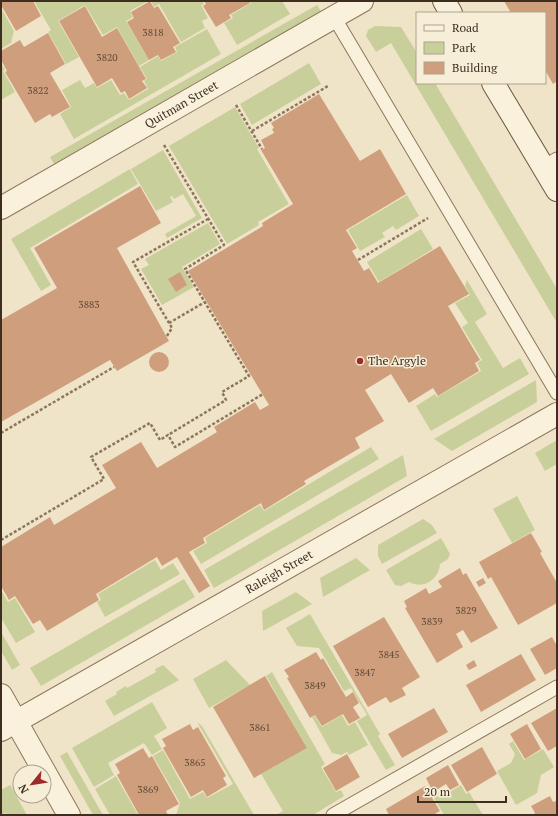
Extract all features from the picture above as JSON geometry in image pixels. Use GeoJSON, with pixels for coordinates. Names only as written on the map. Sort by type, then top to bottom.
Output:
{"type":"FeatureCollection","features":[{"type":"Feature","properties":{"kind":"street"},"geometry":{"type":"LineString","coordinates":[[444,1],[450,12]]}},
{"type":"Feature","properties":{"kind":"street","name":"Quitman Street"},"geometry":{"type":"LineString","coordinates":[[1,208],[349,6]]}},
{"type":"Feature","properties":{"kind":"street"},"geometry":{"type":"LineString","coordinates":[[494,84],[550,163],[557,190]]}},
{"type":"Feature","properties":{"kind":"street","name":"Raleigh Street"},"geometry":{"type":"LineString","coordinates":[[9,726],[557,414]]}},
{"type":"Feature","properties":{"kind":"street"},"geometry":{"type":"LineString","coordinates":[[1,695],[9,726],[69,815]]}},
{"type":"Feature","properties":{"kind":"lane"},"geometry":{"type":"LineString","coordinates":[[349,6],[557,393]]}},
{"type":"Feature","properties":{"kind":"lane"},"geometry":{"type":"LineString","coordinates":[[333,815],[557,687]]}},
{"type":"Feature","properties":{"kind":"path"},"geometry":{"type":"LineString","coordinates":[[252,131],[328,86]]}},
{"type":"Feature","properties":{"kind":"path"},"geometry":{"type":"LineString","coordinates":[[235,102],[262,149]]}},
{"type":"Feature","properties":{"kind":"path"},"geometry":{"type":"LineString","coordinates":[[1,540],[104,479],[91,457],[150,423],[160,440],[226,400],[222,392],[249,376],[185,269],[224,245],[163,143]]}},
{"type":"Feature","properties":{"kind":"path"},"geometry":{"type":"LineString","coordinates":[[358,260],[430,217]]}},
{"type":"Feature","properties":{"kind":"path"},"geometry":{"type":"LineString","coordinates":[[167,336],[172,328],[133,262],[208,219]]}},
{"type":"Feature","properties":{"kind":"path"},"geometry":{"type":"LineString","coordinates":[[169,323],[204,302]]}},
{"type":"Feature","properties":{"kind":"path"},"geometry":{"type":"LineString","coordinates":[[1,432],[114,367]]}},
{"type":"Feature","properties":{"kind":"path"},"geometry":{"type":"LineString","coordinates":[[168,435],[175,447],[263,394]]}},
{"type":"Feature","properties":{"kind":"green space"},"geometry":{"type":"Polygon","coordinates":[[[34,1],[148,1],[130,11],[133,17],[126,21],[149,60],[139,66],[117,27],[103,35],[85,5],[58,21],[79,57],[66,64],[48,32],[51,30],[34,1]]]}},
{"type":"Feature","properties":{"kind":"green space"},"geometry":{"type":"Polygon","coordinates":[[[151,1],[202,1],[204,4],[201,5],[208,18],[202,21],[205,28],[181,42],[159,4],[154,7],[151,1]]]}},
{"type":"Feature","properties":{"kind":"green space"},"geometry":{"type":"Polygon","coordinates":[[[250,1],[282,1],[290,14],[237,45],[224,23],[233,18],[231,15],[251,3],[250,1]]]}},
{"type":"Feature","properties":{"kind":"green space"},"geometry":{"type":"Polygon","coordinates":[[[317,5],[321,11],[54,164],[50,157],[317,5]]]}},
{"type":"Feature","properties":{"kind":"green space"},"geometry":{"type":"Polygon","coordinates":[[[1,8],[14,31],[11,43],[1,49],[1,8]]]}},
{"type":"Feature","properties":{"kind":"green space"},"geometry":{"type":"Polygon","coordinates":[[[375,26],[401,27],[416,51],[416,84],[436,84],[557,289],[557,323],[391,43],[376,52],[366,36],[368,30],[375,26]]]}},
{"type":"Feature","properties":{"kind":"green space"},"geometry":{"type":"Polygon","coordinates":[[[207,29],[221,54],[74,139],[60,114],[71,107],[62,90],[80,80],[85,88],[94,83],[97,88],[111,80],[120,95],[124,93],[129,100],[148,89],[144,81],[147,79],[140,67],[158,56],[161,61],[177,52],[175,47],[207,29]]]}},
{"type":"Feature","properties":{"kind":"green space"},"geometry":{"type":"Polygon","coordinates":[[[1,63],[5,70],[3,71],[15,92],[1,100],[1,63]]]}},
{"type":"Feature","properties":{"kind":"green space"},"geometry":{"type":"Polygon","coordinates":[[[309,63],[321,84],[252,125],[240,104],[309,63]]]}},
{"type":"Feature","properties":{"kind":"green space"},"geometry":{"type":"Polygon","coordinates":[[[235,107],[259,148],[257,149],[289,204],[258,222],[259,225],[227,244],[169,146],[235,107]]]}},
{"type":"Feature","properties":{"kind":"green space"},"geometry":{"type":"Polygon","coordinates":[[[163,150],[202,218],[167,238],[165,234],[196,216],[183,194],[174,199],[172,196],[170,197],[173,202],[156,211],[131,169],[163,150]]]}},
{"type":"Feature","properties":{"kind":"green space"},"geometry":{"type":"Polygon","coordinates":[[[130,169],[138,184],[30,248],[51,285],[41,291],[11,239],[130,169]]]}},
{"type":"Feature","properties":{"kind":"green space"},"geometry":{"type":"Polygon","coordinates":[[[407,195],[419,216],[396,230],[393,226],[382,233],[385,237],[360,251],[348,230],[407,195]]]}},
{"type":"Feature","properties":{"kind":"green space"},"geometry":{"type":"Polygon","coordinates":[[[208,223],[220,244],[182,267],[194,287],[162,305],[141,269],[149,265],[145,259],[208,223]]]}},
{"type":"Feature","properties":{"kind":"green space"},"geometry":{"type":"Polygon","coordinates":[[[421,229],[433,249],[379,282],[367,262],[421,229]]]}},
{"type":"Feature","properties":{"kind":"green space"},"geometry":{"type":"Polygon","coordinates":[[[467,280],[487,314],[475,322],[503,368],[520,358],[529,374],[431,431],[416,406],[435,394],[437,397],[481,371],[477,363],[482,360],[462,327],[468,323],[455,303],[470,295],[465,286],[467,280]]]}},
{"type":"Feature","properties":{"kind":"green space"},"geometry":{"type":"Polygon","coordinates":[[[536,380],[537,402],[452,451],[434,439],[536,380]]]}},
{"type":"Feature","properties":{"kind":"green space"},"geometry":{"type":"Polygon","coordinates":[[[557,440],[557,464],[545,471],[535,453],[557,440]]]}},
{"type":"Feature","properties":{"kind":"green space"},"geometry":{"type":"Polygon","coordinates":[[[371,447],[379,459],[201,564],[193,551],[207,543],[205,538],[260,505],[264,511],[371,447]]]}},
{"type":"Feature","properties":{"kind":"green space"},"geometry":{"type":"Polygon","coordinates":[[[403,455],[407,476],[214,588],[204,570],[403,455]]]}},
{"type":"Feature","properties":{"kind":"green space"},"geometry":{"type":"Polygon","coordinates":[[[517,496],[535,530],[512,543],[493,509],[517,496]]]}},
{"type":"Feature","properties":{"kind":"green space"},"geometry":{"type":"Polygon","coordinates":[[[423,519],[432,525],[437,533],[382,564],[378,556],[378,545],[423,519]]]}},
{"type":"Feature","properties":{"kind":"green space"},"geometry":{"type":"Polygon","coordinates":[[[441,538],[450,554],[448,559],[440,564],[434,578],[430,582],[420,585],[409,582],[401,586],[395,585],[386,570],[441,538]]]}},
{"type":"Feature","properties":{"kind":"green space"},"geometry":{"type":"Polygon","coordinates":[[[356,558],[370,570],[323,597],[320,578],[356,558]]]}},
{"type":"Feature","properties":{"kind":"green space"},"geometry":{"type":"Polygon","coordinates":[[[155,560],[161,570],[173,563],[180,574],[105,617],[97,602],[101,600],[98,594],[155,560]]]}},
{"type":"Feature","properties":{"kind":"green space"},"geometry":{"type":"Polygon","coordinates":[[[184,579],[195,597],[41,686],[30,668],[184,579]]]}},
{"type":"Feature","properties":{"kind":"green space"},"geometry":{"type":"Polygon","coordinates":[[[1,590],[8,602],[15,598],[35,632],[16,643],[1,618],[1,590]]]}},
{"type":"Feature","properties":{"kind":"green space"},"geometry":{"type":"Polygon","coordinates":[[[296,592],[312,604],[263,631],[262,611],[296,592]]]}},
{"type":"Feature","properties":{"kind":"green space"},"geometry":{"type":"Polygon","coordinates":[[[310,614],[380,734],[378,736],[395,765],[386,770],[357,721],[367,715],[351,688],[344,691],[319,648],[297,646],[286,628],[310,614]]]}},
{"type":"Feature","properties":{"kind":"green space"},"geometry":{"type":"Polygon","coordinates":[[[1,632],[20,665],[12,670],[1,651],[1,632]]]}},
{"type":"Feature","properties":{"kind":"green space"},"geometry":{"type":"Polygon","coordinates":[[[226,660],[250,685],[209,708],[193,679],[226,660]]]}},
{"type":"Feature","properties":{"kind":"green space"},"geometry":{"type":"Polygon","coordinates":[[[163,665],[179,680],[114,716],[105,701],[117,694],[116,692],[126,686],[127,688],[156,672],[155,669],[163,665]]]}},
{"type":"Feature","properties":{"kind":"green space"},"geometry":{"type":"Polygon","coordinates":[[[272,672],[325,764],[321,767],[336,792],[341,790],[344,796],[313,815],[276,815],[283,811],[261,774],[307,748],[266,676],[272,672]]]}},
{"type":"Feature","properties":{"kind":"green space"},"geometry":{"type":"Polygon","coordinates":[[[152,702],[167,728],[154,736],[162,749],[152,755],[144,743],[108,763],[114,775],[94,787],[72,748],[152,702]]]}},
{"type":"Feature","properties":{"kind":"green space"},"geometry":{"type":"Polygon","coordinates":[[[342,715],[348,726],[355,722],[368,745],[349,755],[347,752],[341,755],[332,753],[312,717],[315,716],[322,727],[342,715]]]}},
{"type":"Feature","properties":{"kind":"green space"},"geometry":{"type":"Polygon","coordinates":[[[197,722],[202,726],[254,815],[176,815],[180,803],[153,756],[163,750],[190,799],[203,792],[207,798],[233,784],[197,722]]]}},
{"type":"Feature","properties":{"kind":"green space"},"geometry":{"type":"Polygon","coordinates":[[[513,741],[524,760],[543,749],[554,767],[541,775],[537,793],[516,805],[497,771],[511,763],[515,754],[509,744],[513,741]]]}},
{"type":"Feature","properties":{"kind":"green space"},"geometry":{"type":"Polygon","coordinates":[[[67,752],[103,815],[93,815],[60,756],[67,752]]]}},
{"type":"Feature","properties":{"kind":"green space"},"geometry":{"type":"Polygon","coordinates":[[[116,776],[138,815],[110,815],[95,789],[116,776]]]}},
{"type":"Feature","properties":{"kind":"green space"},"geometry":{"type":"Polygon","coordinates":[[[10,785],[12,789],[12,804],[21,804],[27,815],[7,815],[6,813],[1,815],[1,790],[10,785]]]}},
{"type":"Feature","properties":{"kind":"green space"},"geometry":{"type":"Polygon","coordinates":[[[461,785],[466,794],[469,792],[483,815],[444,815],[434,798],[448,790],[450,792],[461,785]]]}},
{"type":"Feature","properties":{"kind":"building"},"geometry":{"type":"Polygon","coordinates":[[[1,1],[33,1],[41,16],[16,31],[1,5],[1,1]]]}},
{"type":"Feature","properties":{"kind":"building"},"geometry":{"type":"Polygon","coordinates":[[[150,1],[154,8],[158,6],[180,43],[173,47],[176,52],[161,60],[158,55],[149,60],[127,22],[134,18],[131,12],[150,1]]]}},
{"type":"Feature","properties":{"kind":"building"},"geometry":{"type":"Polygon","coordinates":[[[204,1],[249,1],[250,3],[229,15],[231,18],[216,27],[203,6],[206,4],[204,1]]]}},
{"type":"Feature","properties":{"kind":"building"},"geometry":{"type":"Polygon","coordinates":[[[504,1],[557,1],[557,81],[553,84],[546,72],[546,12],[510,12],[504,1]]]}},
{"type":"Feature","properties":{"kind":"building"},"geometry":{"type":"Polygon","coordinates":[[[85,6],[102,37],[117,28],[146,79],[142,81],[147,88],[129,99],[125,91],[121,93],[112,78],[97,87],[59,21],[85,6]]]}},
{"type":"Feature","properties":{"kind":"building"},"geometry":{"type":"Polygon","coordinates":[[[48,33],[65,64],[50,73],[70,107],[52,117],[50,114],[35,123],[5,72],[7,71],[1,60],[1,51],[20,40],[24,47],[48,33]]]}},
{"type":"Feature","properties":{"kind":"building","name":"The Argyle"},"geometry":{"type":"Polygon","coordinates":[[[319,94],[360,161],[380,149],[406,194],[346,230],[357,248],[352,251],[364,271],[369,268],[378,283],[440,246],[469,294],[448,306],[480,360],[475,363],[479,371],[438,396],[433,388],[409,403],[391,374],[365,390],[384,421],[355,438],[360,448],[304,481],[306,484],[264,510],[261,503],[203,538],[205,543],[189,552],[210,586],[199,593],[177,557],[162,566],[157,557],[96,594],[99,600],[47,631],[40,620],[33,624],[15,596],[9,600],[1,586],[1,547],[50,517],[54,525],[116,488],[102,465],[141,442],[157,468],[217,432],[214,427],[255,402],[260,410],[269,405],[188,271],[263,226],[262,223],[293,204],[261,150],[265,148],[261,140],[274,133],[272,129],[274,128],[271,123],[319,94]]]}},
{"type":"Feature","properties":{"kind":"building"},"geometry":{"type":"Polygon","coordinates":[[[140,186],[161,223],[117,248],[169,341],[117,371],[110,360],[1,422],[1,320],[57,288],[34,248],[140,186]]]}},
{"type":"Feature","properties":{"kind":"building"},"geometry":{"type":"Polygon","coordinates":[[[180,272],[187,285],[176,292],[168,279],[180,272]]]}},
{"type":"Feature","properties":{"kind":"building"},"geometry":{"type":"Polygon","coordinates":[[[159,352],[166,355],[169,362],[166,369],[159,372],[152,369],[149,362],[152,355],[159,352]]]}},
{"type":"Feature","properties":{"kind":"building"},"geometry":{"type":"Polygon","coordinates":[[[531,533],[542,552],[540,553],[557,583],[557,603],[518,625],[491,577],[488,579],[479,562],[531,533]]]}},
{"type":"Feature","properties":{"kind":"building"},"geometry":{"type":"Polygon","coordinates":[[[460,568],[463,575],[466,573],[498,628],[471,643],[463,630],[456,634],[463,647],[437,663],[405,608],[407,607],[404,601],[426,588],[429,594],[442,587],[438,581],[460,568]]]}},
{"type":"Feature","properties":{"kind":"building"},"geometry":{"type":"Polygon","coordinates":[[[483,578],[486,583],[479,587],[476,582],[483,578]]]}},
{"type":"Feature","properties":{"kind":"building"},"geometry":{"type":"Polygon","coordinates":[[[384,617],[420,677],[402,688],[406,695],[390,703],[386,697],[368,707],[333,646],[384,617]]]}},
{"type":"Feature","properties":{"kind":"building"},"geometry":{"type":"Polygon","coordinates":[[[552,637],[557,646],[557,668],[545,675],[530,649],[552,637]]]}},
{"type":"Feature","properties":{"kind":"building"},"geometry":{"type":"Polygon","coordinates":[[[316,652],[321,660],[323,658],[346,697],[353,692],[359,703],[353,707],[360,718],[349,724],[343,714],[322,726],[315,715],[310,718],[284,670],[316,652]]]}},
{"type":"Feature","properties":{"kind":"building"},"geometry":{"type":"Polygon","coordinates":[[[521,654],[536,680],[481,712],[466,685],[521,654]]]}},
{"type":"Feature","properties":{"kind":"building"},"geometry":{"type":"Polygon","coordinates":[[[474,660],[477,666],[469,670],[466,665],[474,660]]]}},
{"type":"Feature","properties":{"kind":"building"},"geometry":{"type":"Polygon","coordinates":[[[265,676],[307,748],[254,778],[213,707],[265,676]]]}},
{"type":"Feature","properties":{"kind":"building"},"geometry":{"type":"Polygon","coordinates":[[[434,708],[448,732],[402,758],[388,734],[434,708]]]}},
{"type":"Feature","properties":{"kind":"building"},"geometry":{"type":"Polygon","coordinates":[[[557,708],[557,746],[548,751],[531,723],[557,708]]]}},
{"type":"Feature","properties":{"kind":"building"},"geometry":{"type":"Polygon","coordinates":[[[190,724],[193,730],[198,727],[226,776],[223,778],[227,785],[207,797],[203,790],[191,797],[163,748],[166,746],[162,739],[190,724]]]}},
{"type":"Feature","properties":{"kind":"building"},"geometry":{"type":"Polygon","coordinates":[[[527,724],[541,749],[525,759],[510,734],[527,724]]]}},
{"type":"Feature","properties":{"kind":"building"},"geometry":{"type":"Polygon","coordinates":[[[482,747],[497,774],[467,792],[451,765],[482,747]]]}},
{"type":"Feature","properties":{"kind":"building"},"geometry":{"type":"Polygon","coordinates":[[[143,748],[149,758],[152,756],[179,804],[166,811],[168,815],[139,815],[117,775],[120,773],[115,764],[143,748]]]}},
{"type":"Feature","properties":{"kind":"building"},"geometry":{"type":"Polygon","coordinates":[[[347,754],[360,777],[336,791],[323,768],[347,754]]]}},
{"type":"Feature","properties":{"kind":"building"},"geometry":{"type":"Polygon","coordinates":[[[448,765],[459,785],[450,790],[446,784],[433,792],[426,778],[448,765]]]}},
{"type":"Feature","properties":{"kind":"building"},"geometry":{"type":"Polygon","coordinates":[[[425,786],[440,811],[433,815],[389,815],[386,809],[425,786]]]}},
{"type":"Feature","properties":{"kind":"building"},"geometry":{"type":"Polygon","coordinates":[[[550,796],[553,802],[556,801],[557,803],[557,815],[533,815],[535,813],[531,806],[550,796]]]}},
{"type":"Feature","properties":{"kind":"place","name":"The Argyle"},"geometry":{"type":"Point","coordinates":[360,361]}}]}
